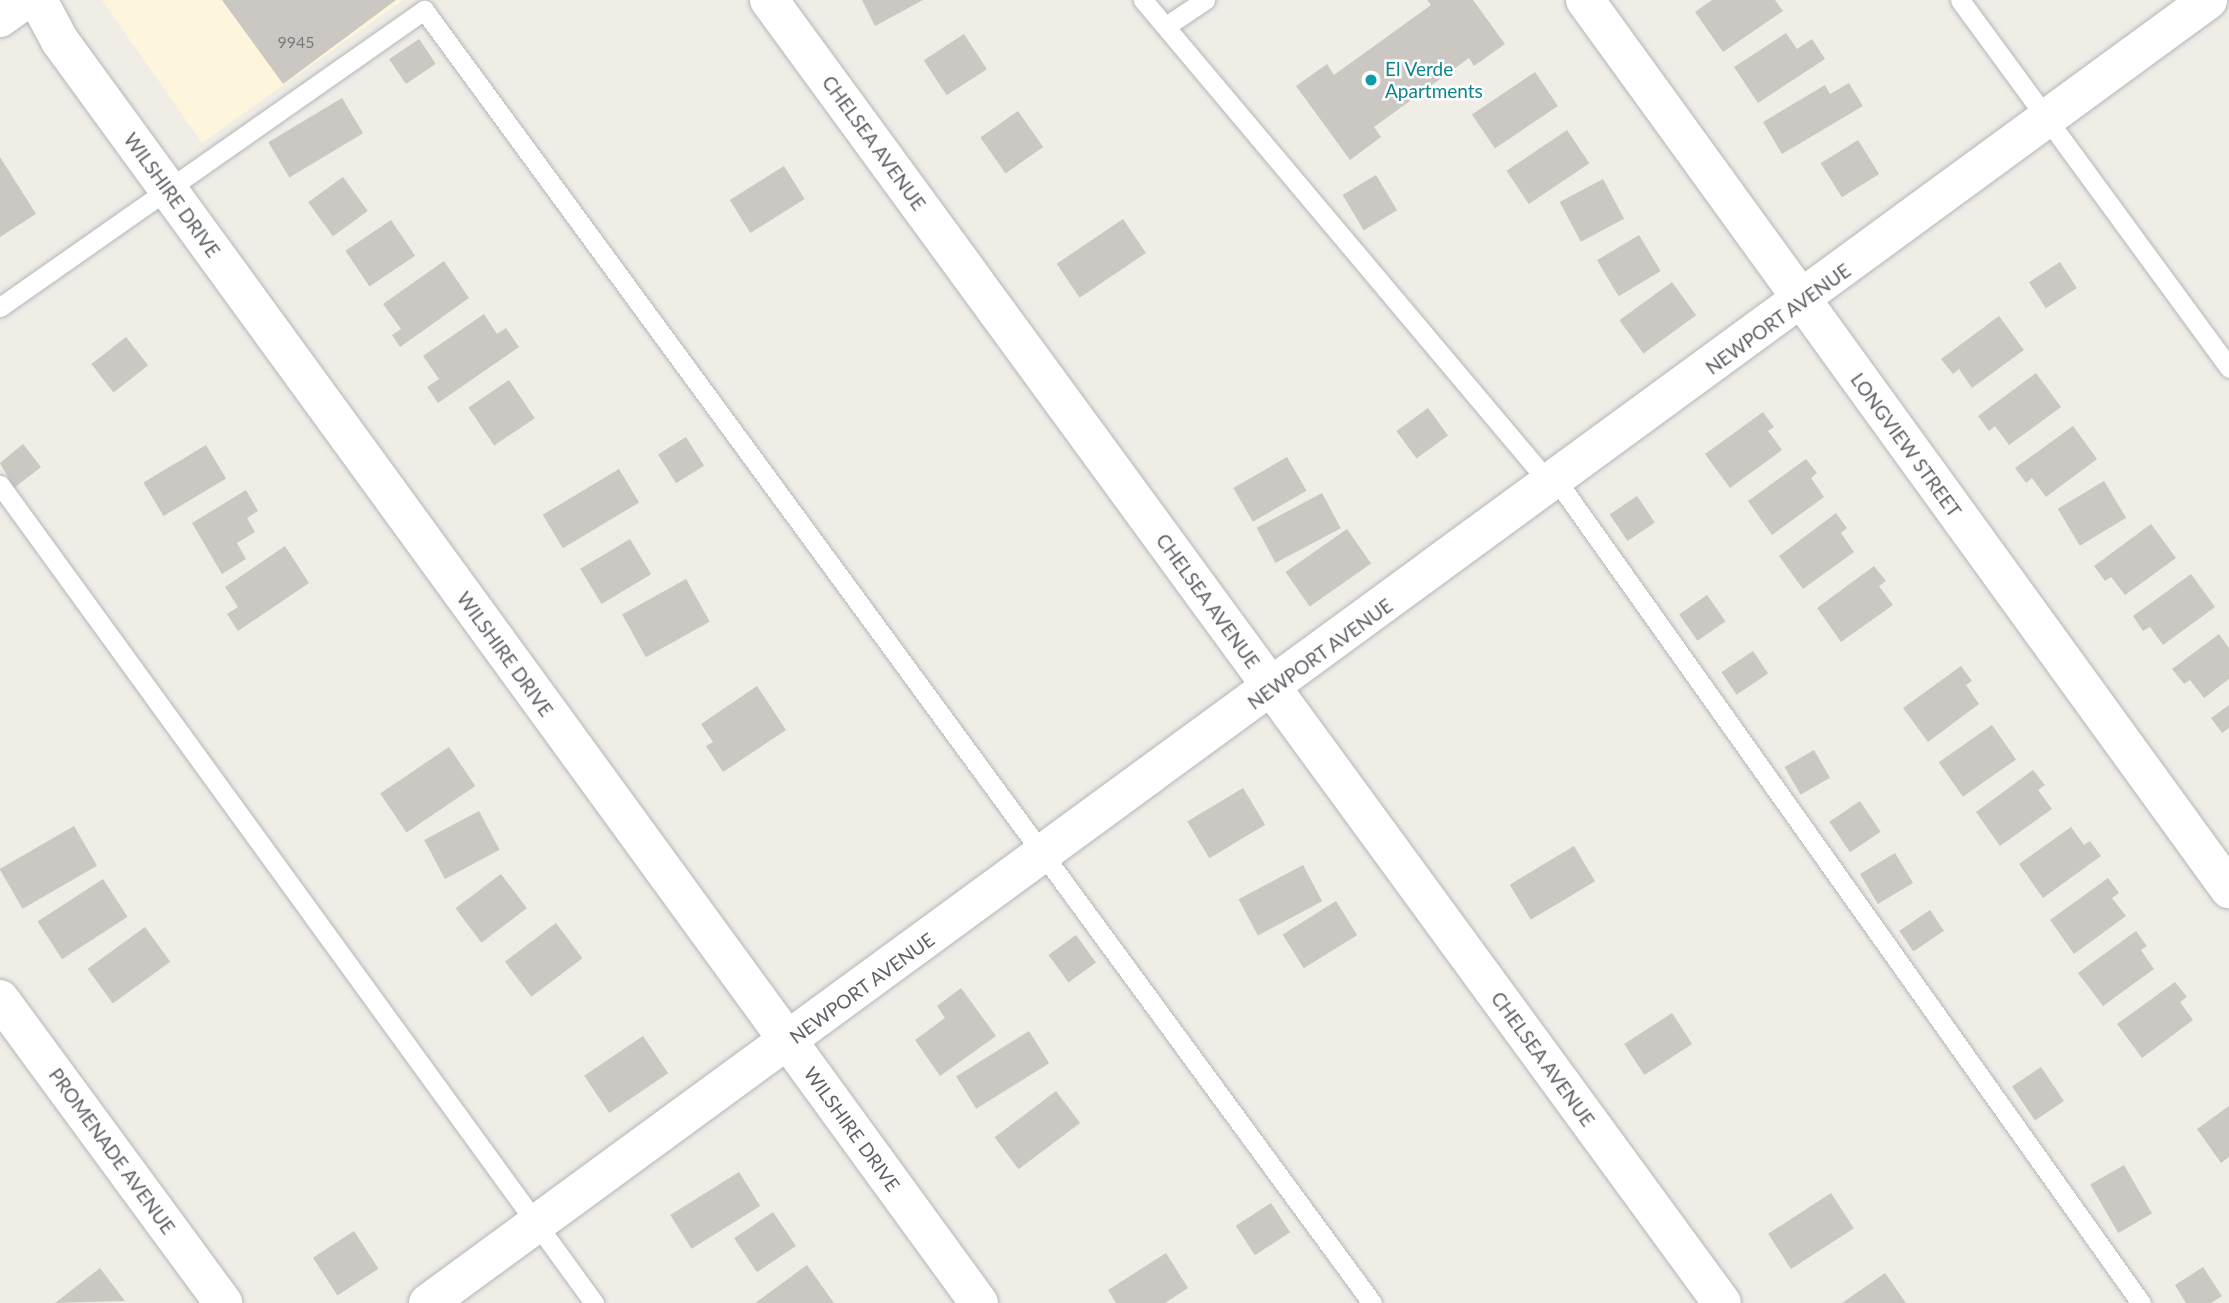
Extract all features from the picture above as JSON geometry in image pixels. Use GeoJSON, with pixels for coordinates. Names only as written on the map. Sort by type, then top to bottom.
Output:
{"type":"FeatureCollection","features":[{"type":"Feature","properties":{"kind":"street"},"geometry":{"type":"LineString","coordinates":[[0,18],[25,0]]}},
{"type":"Feature","properties":{"kind":"street","name":"WILSHIRE DRIVE"},"geometry":{"type":"LineString","coordinates":[[38,0],[60,41],[979,1303]]}},
{"type":"Feature","properties":{"kind":"street","name":"CHELSEA AVENUE"},"geometry":{"type":"LineString","coordinates":[[769,0],[1271,690],[1722,1303]]}},
{"type":"Feature","properties":{"kind":"street","name":"LONGVIEW STREET"},"geometry":{"type":"LineString","coordinates":[[1585,0],[2229,889]]}},
{"type":"Feature","properties":{"kind":"street","name":"NEWPORT AVENUE"},"geometry":{"type":"LineString","coordinates":[[428,1303],[1554,483],[2208,0]]}},
{"type":"Feature","properties":{"kind":"street","name":"PROMENADE AVENUE"},"geometry":{"type":"LineString","coordinates":[[0,999],[223,1303]]}},
{"type":"Feature","properties":{"kind":"lane"},"geometry":{"type":"LineString","coordinates":[[1143,0],[1554,483],[2141,1303]]}},
{"type":"Feature","properties":{"kind":"lane"},"geometry":{"type":"LineString","coordinates":[[1166,26],[1205,0]]}},
{"type":"Feature","properties":{"kind":"lane"},"geometry":{"type":"LineString","coordinates":[[1960,0],[2229,368]]}},
{"type":"Feature","properties":{"kind":"lane"},"geometry":{"type":"LineString","coordinates":[[0,307],[424,10],[1371,1303]]}},
{"type":"Feature","properties":{"kind":"lane"},"geometry":{"type":"LineString","coordinates":[[0,485],[594,1303]]}},
{"type":"Feature","properties":{"kind":"shaded area"},"geometry":{"type":"Polygon","coordinates":[[[102,0],[403,0],[202,143],[102,0]]]}},
{"type":"Feature","properties":{"kind":"building"},"geometry":{"type":"Polygon","coordinates":[[[222,0],[396,0],[283,84],[222,0]]]}},
{"type":"Feature","properties":{"kind":"building"},"geometry":{"type":"Polygon","coordinates":[[[862,0],[923,0],[875,26],[862,0]]]}},
{"type":"Feature","properties":{"kind":"building","name":"El Verde Apartments"},"geometry":{"type":"Polygon","coordinates":[[[1427,0],[1473,0],[1505,44],[1474,66],[1469,58],[1374,127],[1381,137],[1350,160],[1296,86],[1327,64],[1334,75],[1431,5],[1427,0]]]}},
{"type":"Feature","properties":{"kind":"building"},"geometry":{"type":"Polygon","coordinates":[[[1712,0],[1775,0],[1783,11],[1723,52],[1695,12],[1712,0]]]}},
{"type":"Feature","properties":{"kind":"building"},"geometry":{"type":"Polygon","coordinates":[[[1786,33],[1797,49],[1812,39],[1825,59],[1758,103],[1734,67],[1786,33]]]}},
{"type":"Feature","properties":{"kind":"building"},"geometry":{"type":"Polygon","coordinates":[[[964,34],[987,69],[947,95],[924,60],[964,34]]]}},
{"type":"Feature","properties":{"kind":"building"},"geometry":{"type":"Polygon","coordinates":[[[419,39],[436,64],[406,84],[389,59],[419,39]]]}},
{"type":"Feature","properties":{"kind":"building"},"geometry":{"type":"Polygon","coordinates":[[[1535,72],[1558,106],[1495,148],[1472,114],[1535,72]]]}},
{"type":"Feature","properties":{"kind":"building"},"geometry":{"type":"Polygon","coordinates":[[[1849,83],[1863,106],[1782,154],[1763,122],[1825,85],[1830,94],[1849,83]]]}},
{"type":"Feature","properties":{"kind":"building"},"geometry":{"type":"Polygon","coordinates":[[[342,98],[363,133],[289,177],[268,142],[342,98]]]}},
{"type":"Feature","properties":{"kind":"building"},"geometry":{"type":"Polygon","coordinates":[[[1018,111],[1043,147],[1006,173],[980,137],[1018,111]]]}},
{"type":"Feature","properties":{"kind":"building"},"geometry":{"type":"Polygon","coordinates":[[[1567,130],[1589,163],[1529,204],[1506,171],[1567,130]]]}},
{"type":"Feature","properties":{"kind":"building"},"geometry":{"type":"Polygon","coordinates":[[[1858,140],[1879,174],[1842,197],[1821,163],[1858,140]]]}},
{"type":"Feature","properties":{"kind":"building"},"geometry":{"type":"Polygon","coordinates":[[[0,157],[36,214],[0,237],[0,157]]]}},
{"type":"Feature","properties":{"kind":"building"},"geometry":{"type":"Polygon","coordinates":[[[784,166],[805,199],[750,233],[730,200],[784,166]]]}},
{"type":"Feature","properties":{"kind":"building"},"geometry":{"type":"Polygon","coordinates":[[[1376,175],[1397,210],[1364,230],[1343,195],[1376,175]]]}},
{"type":"Feature","properties":{"kind":"building"},"geometry":{"type":"Polygon","coordinates":[[[343,177],[368,211],[333,236],[308,202],[343,177]]]}},
{"type":"Feature","properties":{"kind":"building"},"geometry":{"type":"Polygon","coordinates":[[[1603,179],[1624,219],[1581,242],[1560,202],[1603,179]]]}},
{"type":"Feature","properties":{"kind":"building"},"geometry":{"type":"Polygon","coordinates":[[[1123,219],[1146,253],[1080,298],[1057,264],[1123,219]]]}},
{"type":"Feature","properties":{"kind":"building"},"geometry":{"type":"Polygon","coordinates":[[[391,220],[415,256],[369,286],[345,251],[391,220]]]}},
{"type":"Feature","properties":{"kind":"building"},"geometry":{"type":"Polygon","coordinates":[[[1639,235],[1661,271],[1619,296],[1597,260],[1639,235]]]}},
{"type":"Feature","properties":{"kind":"building"},"geometry":{"type":"Polygon","coordinates":[[[444,261],[469,298],[400,347],[392,335],[401,329],[383,304],[444,261]]]}},
{"type":"Feature","properties":{"kind":"building"},"geometry":{"type":"Polygon","coordinates":[[[2060,262],[2077,288],[2046,308],[2029,282],[2060,262]]]}},
{"type":"Feature","properties":{"kind":"building"},"geometry":{"type":"Polygon","coordinates":[[[1672,282],[1696,315],[1644,353],[1619,320],[1672,282]]]}},
{"type":"Feature","properties":{"kind":"building"},"geometry":{"type":"Polygon","coordinates":[[[484,314],[497,334],[506,328],[519,347],[438,403],[427,387],[439,379],[423,356],[484,314]]]}},
{"type":"Feature","properties":{"kind":"building"},"geometry":{"type":"Polygon","coordinates":[[[1999,316],[2024,350],[1972,388],[1959,369],[1953,374],[1941,359],[1999,316]]]}},
{"type":"Feature","properties":{"kind":"building"},"geometry":{"type":"Polygon","coordinates":[[[126,337],[148,365],[113,392],[91,364],[126,337]]]}},
{"type":"Feature","properties":{"kind":"building"},"geometry":{"type":"Polygon","coordinates":[[[2036,373],[2061,407],[2009,445],[1995,426],[1989,431],[1978,416],[2036,373]]]}},
{"type":"Feature","properties":{"kind":"building"},"geometry":{"type":"Polygon","coordinates":[[[509,380],[535,418],[494,446],[468,407],[509,380]]]}},
{"type":"Feature","properties":{"kind":"building"},"geometry":{"type":"Polygon","coordinates":[[[1428,408],[1448,436],[1416,458],[1396,431],[1428,408]]]}},
{"type":"Feature","properties":{"kind":"building"},"geometry":{"type":"Polygon","coordinates":[[[1763,412],[1774,427],[1768,431],[1782,450],[1730,488],[1705,454],[1763,412]]]}},
{"type":"Feature","properties":{"kind":"building"},"geometry":{"type":"Polygon","coordinates":[[[2073,426],[2097,459],[2046,497],[2032,478],[2026,483],[2015,468],[2073,426]]]}},
{"type":"Feature","properties":{"kind":"building"},"geometry":{"type":"Polygon","coordinates":[[[686,437],[704,466],[676,483],[658,454],[686,437]]]}},
{"type":"Feature","properties":{"kind":"building"},"geometry":{"type":"Polygon","coordinates":[[[23,444],[41,467],[14,488],[0,463],[23,444]]]}},
{"type":"Feature","properties":{"kind":"building"},"geometry":{"type":"Polygon","coordinates":[[[206,445],[226,478],[164,516],[143,483],[206,445]]]}},
{"type":"Feature","properties":{"kind":"building"},"geometry":{"type":"Polygon","coordinates":[[[1287,457],[1306,491],[1253,522],[1233,488],[1287,457]]]}},
{"type":"Feature","properties":{"kind":"building"},"geometry":{"type":"Polygon","coordinates":[[[1806,459],[1817,473],[1811,478],[1824,497],[1772,535],[1748,501],[1806,459]]]}},
{"type":"Feature","properties":{"kind":"building"},"geometry":{"type":"Polygon","coordinates":[[[619,469],[639,502],[563,548],[543,515],[619,469]]]}},
{"type":"Feature","properties":{"kind":"building"},"geometry":{"type":"Polygon","coordinates":[[[2104,481],[2126,518],[2080,546],[2058,509],[2104,481]]]}},
{"type":"Feature","properties":{"kind":"building"},"geometry":{"type":"Polygon","coordinates":[[[246,490],[258,511],[247,518],[255,532],[237,543],[246,559],[222,574],[192,523],[246,490]]]}},
{"type":"Feature","properties":{"kind":"building"},"geometry":{"type":"Polygon","coordinates":[[[1322,493],[1341,528],[1275,563],[1257,528],[1322,493]]]}},
{"type":"Feature","properties":{"kind":"building"},"geometry":{"type":"Polygon","coordinates":[[[1637,496],[1655,523],[1628,541],[1610,514],[1637,496]]]}},
{"type":"Feature","properties":{"kind":"building"},"geometry":{"type":"Polygon","coordinates":[[[1836,513],[1847,528],[1841,533],[1854,552],[1803,589],[1779,556],[1836,513]]]}},
{"type":"Feature","properties":{"kind":"building"},"geometry":{"type":"Polygon","coordinates":[[[2151,524],[2176,558],[2125,595],[2111,577],[2105,581],[2094,566],[2151,524]]]}},
{"type":"Feature","properties":{"kind":"building"},"geometry":{"type":"Polygon","coordinates":[[[1347,529],[1371,563],[1310,606],[1286,572],[1347,529]]]}},
{"type":"Feature","properties":{"kind":"building"},"geometry":{"type":"Polygon","coordinates":[[[630,539],[651,574],[601,604],[580,569],[630,539]]]}},
{"type":"Feature","properties":{"kind":"building"},"geometry":{"type":"Polygon","coordinates":[[[285,546],[309,583],[238,631],[227,614],[238,607],[225,587],[285,546]]]}},
{"type":"Feature","properties":{"kind":"building"},"geometry":{"type":"Polygon","coordinates":[[[1874,566],[1886,581],[1879,586],[1893,605],[1841,642],[1817,608],[1874,566]]]}},
{"type":"Feature","properties":{"kind":"building"},"geometry":{"type":"Polygon","coordinates":[[[2191,574],[2215,607],[2163,645],[2150,627],[2143,631],[2133,616],[2191,574]]]}},
{"type":"Feature","properties":{"kind":"building"},"geometry":{"type":"Polygon","coordinates":[[[686,579],[710,622],[646,657],[622,614],[686,579]]]}},
{"type":"Feature","properties":{"kind":"building"},"geometry":{"type":"Polygon","coordinates":[[[1707,595],[1725,621],[1698,641],[1679,615],[1707,595]]]}},
{"type":"Feature","properties":{"kind":"building"},"geometry":{"type":"Polygon","coordinates":[[[2219,634],[2229,648],[2229,679],[2204,698],[2190,680],[2184,684],[2172,669],[2219,634]]]}},
{"type":"Feature","properties":{"kind":"building"},"geometry":{"type":"Polygon","coordinates":[[[1753,651],[1768,673],[1737,695],[1721,672],[1753,651]]]}},
{"type":"Feature","properties":{"kind":"building"},"geometry":{"type":"Polygon","coordinates":[[[1961,666],[1972,681],[1966,685],[1979,704],[1928,742],[1903,708],[1961,666]]]}},
{"type":"Feature","properties":{"kind":"building"},"geometry":{"type":"Polygon","coordinates":[[[757,686],[786,730],[723,772],[706,746],[713,742],[701,724],[757,686]]]}},
{"type":"Feature","properties":{"kind":"building"},"geometry":{"type":"Polygon","coordinates":[[[2229,705],[2229,728],[2222,733],[2211,718],[2229,705]]]}},
{"type":"Feature","properties":{"kind":"building"},"geometry":{"type":"Polygon","coordinates":[[[1992,725],[2016,759],[1963,797],[1939,762],[1992,725]]]}},
{"type":"Feature","properties":{"kind":"building"},"geometry":{"type":"Polygon","coordinates":[[[449,747],[475,786],[406,832],[380,793],[449,747]]]}},
{"type":"Feature","properties":{"kind":"building"},"geometry":{"type":"Polygon","coordinates":[[[1814,750],[1830,778],[1801,795],[1785,767],[1814,750]]]}},
{"type":"Feature","properties":{"kind":"building"},"geometry":{"type":"Polygon","coordinates":[[[2033,770],[2045,785],[2038,790],[2052,809],[2000,846],[1976,812],[2033,770]]]}},
{"type":"Feature","properties":{"kind":"building"},"geometry":{"type":"Polygon","coordinates":[[[1243,788],[1265,825],[1209,858],[1187,821],[1243,788]]]}},
{"type":"Feature","properties":{"kind":"building"},"geometry":{"type":"Polygon","coordinates":[[[1860,801],[1881,832],[1850,852],[1829,822],[1860,801]]]}},
{"type":"Feature","properties":{"kind":"building"},"geometry":{"type":"Polygon","coordinates":[[[479,811],[500,850],[445,879],[424,840],[479,811]]]}},
{"type":"Feature","properties":{"kind":"building"},"geometry":{"type":"Polygon","coordinates":[[[74,826],[97,866],[23,909],[0,869],[74,826]]]}},
{"type":"Feature","properties":{"kind":"building"},"geometry":{"type":"Polygon","coordinates":[[[2071,827],[2084,845],[2090,841],[2101,856],[2043,898],[2019,864],[2071,827]]]}},
{"type":"Feature","properties":{"kind":"building"},"geometry":{"type":"Polygon","coordinates":[[[1574,846],[1595,881],[1531,920],[1510,885],[1574,846]]]}},
{"type":"Feature","properties":{"kind":"building"},"geometry":{"type":"Polygon","coordinates":[[[1895,853],[1913,883],[1878,904],[1860,874],[1895,853]]]}},
{"type":"Feature","properties":{"kind":"building"},"geometry":{"type":"Polygon","coordinates":[[[1303,865],[1322,901],[1258,935],[1239,899],[1303,865]]]}},
{"type":"Feature","properties":{"kind":"building"},"geometry":{"type":"Polygon","coordinates":[[[501,874],[527,908],[481,943],[455,908],[501,874]]]}},
{"type":"Feature","properties":{"kind":"building"},"geometry":{"type":"Polygon","coordinates":[[[2108,878],[2119,893],[2112,898],[2126,916],[2074,954],[2050,920],[2108,878]]]}},
{"type":"Feature","properties":{"kind":"building"},"geometry":{"type":"Polygon","coordinates":[[[103,879],[128,917],[62,959],[38,921],[103,879]]]}},
{"type":"Feature","properties":{"kind":"building"},"geometry":{"type":"Polygon","coordinates":[[[1336,901],[1357,935],[1304,968],[1283,934],[1336,901]]]}},
{"type":"Feature","properties":{"kind":"building"},"geometry":{"type":"Polygon","coordinates":[[[1930,910],[1944,931],[1913,951],[1899,931],[1930,910]]]}},
{"type":"Feature","properties":{"kind":"building"},"geometry":{"type":"Polygon","coordinates":[[[556,923],[582,958],[531,997],[505,962],[556,923]]]}},
{"type":"Feature","properties":{"kind":"building"},"geometry":{"type":"Polygon","coordinates":[[[145,927],[170,962],[113,1004],[88,969],[145,927]]]}},
{"type":"Feature","properties":{"kind":"building"},"geometry":{"type":"Polygon","coordinates":[[[2136,931],[2147,946],[2141,950],[2154,969],[2103,1006],[2078,973],[2136,931]]]}},
{"type":"Feature","properties":{"kind":"building"},"geometry":{"type":"Polygon","coordinates":[[[1076,935],[1096,963],[1068,982],[1048,955],[1076,935]]]}},
{"type":"Feature","properties":{"kind":"building"},"geometry":{"type":"Polygon","coordinates":[[[2175,982],[2187,997],[2180,1002],[2193,1020],[2142,1058],[2117,1024],[2175,982]]]}},
{"type":"Feature","properties":{"kind":"building"},"geometry":{"type":"Polygon","coordinates":[[[961,988],[996,1036],[940,1076],[915,1040],[945,1018],[937,1006],[961,988]]]}},
{"type":"Feature","properties":{"kind":"building"},"geometry":{"type":"Polygon","coordinates":[[[1672,1013],[1692,1044],[1644,1075],[1624,1044],[1672,1013]]]}},
{"type":"Feature","properties":{"kind":"building"},"geometry":{"type":"Polygon","coordinates":[[[1029,1031],[1049,1063],[976,1109],[956,1077],[1029,1031]]]}},
{"type":"Feature","properties":{"kind":"building"},"geometry":{"type":"Polygon","coordinates":[[[643,1036],[668,1073],[609,1113],[584,1076],[643,1036]]]}},
{"type":"Feature","properties":{"kind":"building"},"geometry":{"type":"Polygon","coordinates":[[[2041,1067],[2064,1101],[2035,1121],[2012,1087],[2041,1067]]]}},
{"type":"Feature","properties":{"kind":"building"},"geometry":{"type":"Polygon","coordinates":[[[1056,1091],[1080,1123],[1019,1169],[995,1137],[1056,1091]]]}},
{"type":"Feature","properties":{"kind":"building"},"geometry":{"type":"Polygon","coordinates":[[[2229,1106],[2229,1157],[2221,1163],[2197,1129],[2229,1106]]]}},
{"type":"Feature","properties":{"kind":"building"},"geometry":{"type":"Polygon","coordinates":[[[2124,1165],[2152,1213],[2118,1233],[2090,1184],[2124,1165]]]}},
{"type":"Feature","properties":{"kind":"building"},"geometry":{"type":"Polygon","coordinates":[[[739,1172],[760,1206],[692,1249],[670,1215],[739,1172]]]}},
{"type":"Feature","properties":{"kind":"building"},"geometry":{"type":"Polygon","coordinates":[[[1831,1193],[1854,1228],[1791,1269],[1768,1234],[1831,1193]]]}},
{"type":"Feature","properties":{"kind":"building"},"geometry":{"type":"Polygon","coordinates":[[[1271,1203],[1290,1232],[1255,1255],[1236,1226],[1271,1203]]]}},
{"type":"Feature","properties":{"kind":"building"},"geometry":{"type":"Polygon","coordinates":[[[773,1212],[796,1246],[757,1272],[734,1238],[773,1212]]]}},
{"type":"Feature","properties":{"kind":"building"},"geometry":{"type":"Polygon","coordinates":[[[354,1231],[379,1269],[337,1295],[313,1258],[354,1231]]]}},
{"type":"Feature","properties":{"kind":"building"},"geometry":{"type":"Polygon","coordinates":[[[1166,1253],[1188,1288],[1165,1303],[1116,1303],[1108,1290],[1166,1253]]]}},
{"type":"Feature","properties":{"kind":"building"},"geometry":{"type":"Polygon","coordinates":[[[807,1265],[834,1303],[755,1303],[807,1265]]]}},
{"type":"Feature","properties":{"kind":"building"},"geometry":{"type":"Polygon","coordinates":[[[2203,1267],[2222,1296],[2211,1303],[2186,1303],[2175,1285],[2203,1267]]]}},
{"type":"Feature","properties":{"kind":"building"},"geometry":{"type":"Polygon","coordinates":[[[100,1268],[125,1301],[55,1303],[100,1268]]]}},
{"type":"Feature","properties":{"kind":"building"},"geometry":{"type":"Polygon","coordinates":[[[1885,1273],[1906,1303],[1842,1303],[1885,1273]]]}},
{"type":"Feature","properties":{"kind":"place","name":"El Verde Apartments"},"geometry":{"type":"Point","coordinates":[1371,80]}}]}
